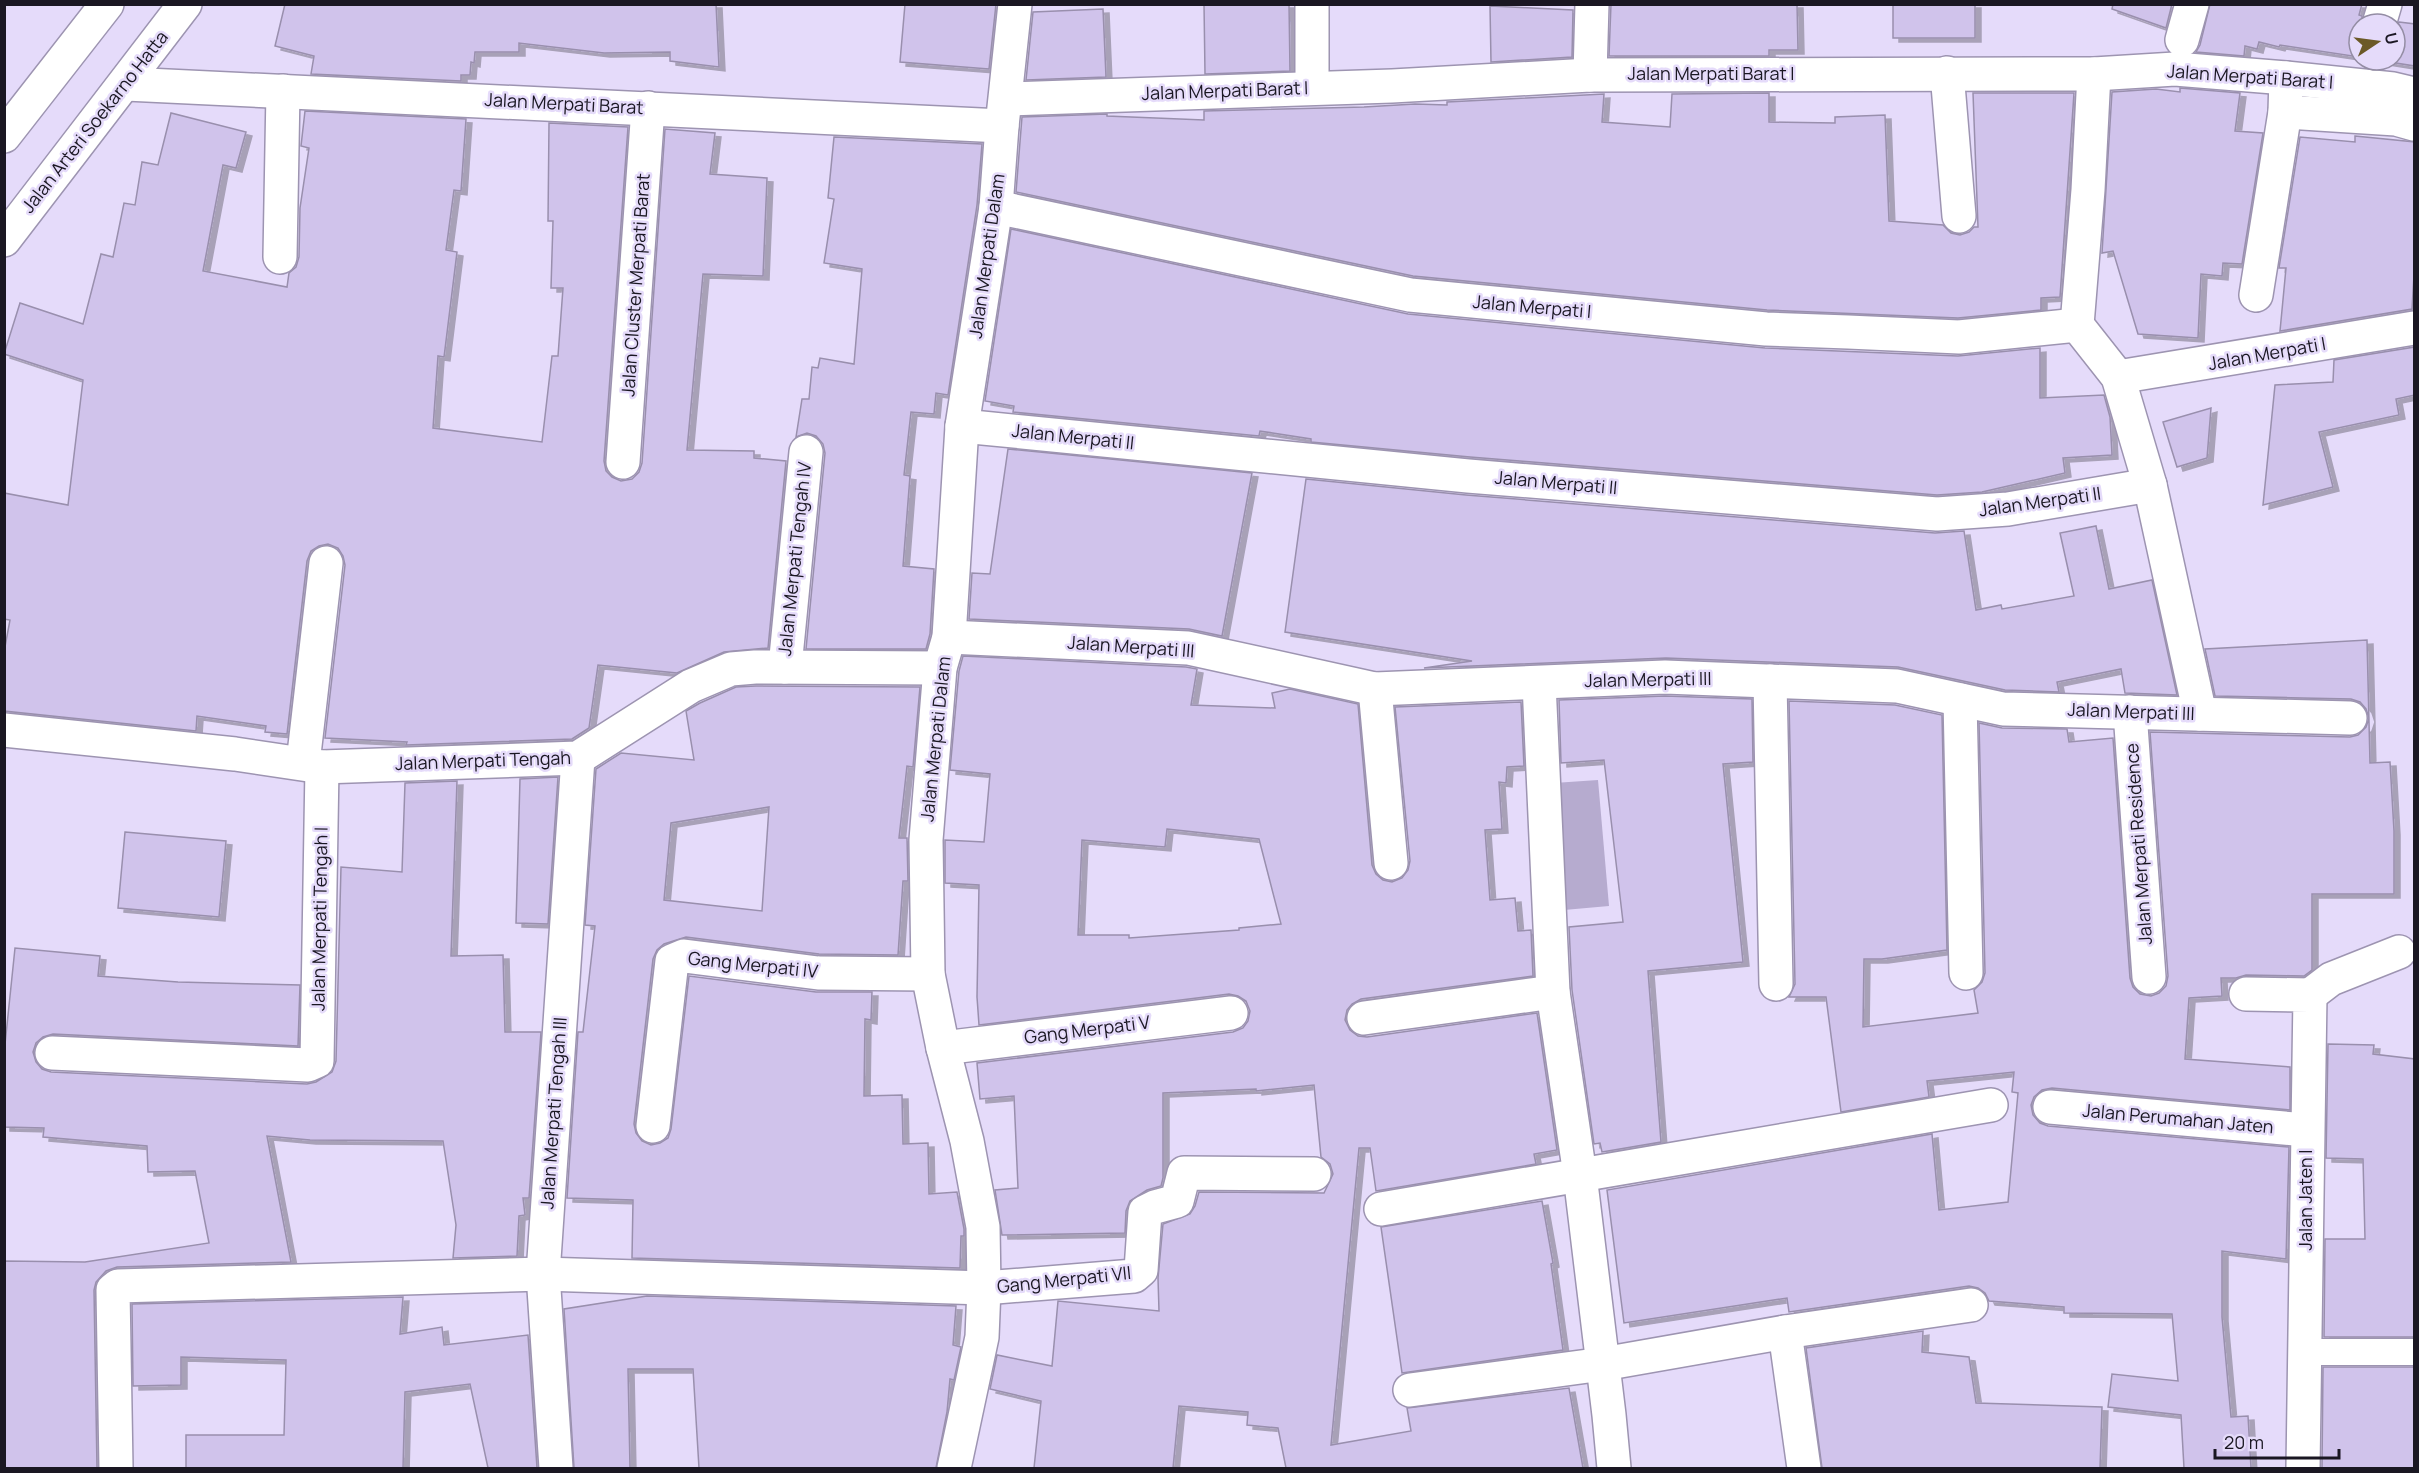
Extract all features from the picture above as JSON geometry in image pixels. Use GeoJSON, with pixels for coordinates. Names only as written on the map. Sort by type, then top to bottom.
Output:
{"type":"FeatureCollection","features":[{"type":"Feature","properties":{"kind":"street"},"geometry":{"type":"LineString","coordinates":[[4,136],[107,4]]}},
{"type":"Feature","properties":{"kind":"street","name":"Jalan Arteri Soekarno Hatta"},"geometry":{"type":"LineString","coordinates":[[4,240],[126,84],[185,4]]}},
{"type":"Feature","properties":{"kind":"street","name":"Jalan Merpati Dalam"},"geometry":{"type":"LineString","coordinates":[[954,1468],[982,1337],[983,1227],[967,1140],[943,1048],[928,974],[926,840],[940,668],[949,637],[962,426],[996,207],[1015,4]]}},
{"type":"Feature","properties":{"kind":"street"},"geometry":{"type":"LineString","coordinates":[[1312,4],[1312,88]]}},
{"type":"Feature","properties":{"kind":"street"},"geometry":{"type":"LineString","coordinates":[[1590,75],[1592,4]]}},
{"type":"Feature","properties":{"kind":"street"},"geometry":{"type":"LineString","coordinates":[[2182,40],[2192,4]]}},
{"type":"Feature","properties":{"kind":"street","name":"Jalan Merpati Barat I"},"geometry":{"type":"LineString","coordinates":[[1004,112],[1312,88],[1590,75],[2094,74],[2175,69],[2393,89],[2415,94]]}},
{"type":"Feature","properties":{"kind":"street"},"geometry":{"type":"LineString","coordinates":[[1947,73],[1959,216]]}},
{"type":"Feature","properties":{"kind":"street"},"geometry":{"type":"LineString","coordinates":[[2094,74],[2088,190],[2077,325],[2118,377],[2150,485],[2200,714]]}},
{"type":"Feature","properties":{"kind":"street"},"geometry":{"type":"LineString","coordinates":[[2256,295],[2285,112],[2286,78]]}},
{"type":"Feature","properties":{"kind":"street","name":"Jalan Merpati Barat"},"geometry":{"type":"LineString","coordinates":[[126,84],[648,108],[1004,112]]}},
{"type":"Feature","properties":{"kind":"street"},"geometry":{"type":"LineString","coordinates":[[280,257],[284,91]]}},
{"type":"Feature","properties":{"kind":"street","name":"Jalan Cluster Merpati Barat"},"geometry":{"type":"LineString","coordinates":[[623,462],[648,108]]}},
{"type":"Feature","properties":{"kind":"street"},"geometry":{"type":"LineString","coordinates":[[2285,112],[2396,119],[2415,124]]}},
{"type":"Feature","properties":{"kind":"street","name":"Jalan Merpati I"},"geometry":{"type":"LineString","coordinates":[[996,207],[1410,295],[1766,329],[1959,337],[2077,325]]}},
{"type":"Feature","properties":{"kind":"street","name":"Jalan Merpati I"},"geometry":{"type":"LineString","coordinates":[[2118,377],[2415,328]]}},
{"type":"Feature","properties":{"kind":"street","name":"Jalan Merpati II"},"geometry":{"type":"LineString","coordinates":[[962,426],[1468,476],[1937,514],[2008,509],[2150,485]]}},
{"type":"Feature","properties":{"kind":"street","name":"Jalan Merpati Tengah IV"},"geometry":{"type":"LineString","coordinates":[[785,667],[806,452]]}},
{"type":"Feature","properties":{"kind":"street"},"geometry":{"type":"LineString","coordinates":[[313,765],[326,563]]}},
{"type":"Feature","properties":{"kind":"street","name":"Jalan Merpati III"},"geometry":{"type":"LineString","coordinates":[[949,637],[1188,648],[1375,689],[1665,677],[1897,686],[2003,709],[2350,718]]}},
{"type":"Feature","properties":{"kind":"street","name":"Jalan Merpati Tengah"},"geometry":{"type":"LineString","coordinates":[[4,730],[313,765],[578,758],[691,686],[730,669],[940,668]]}},
{"type":"Feature","properties":{"kind":"street"},"geometry":{"type":"LineString","coordinates":[[1770,681],[1776,984]]}},
{"type":"Feature","properties":{"kind":"street"},"geometry":{"type":"LineString","coordinates":[[1539,683],[1553,992],[1580,1175],[1614,1468]]}},
{"type":"Feature","properties":{"kind":"street"},"geometry":{"type":"LineString","coordinates":[[1375,689],[1391,863]]}},
{"type":"Feature","properties":{"kind":"street"},"geometry":{"type":"LineString","coordinates":[[1960,700],[1966,973]]}},
{"type":"Feature","properties":{"kind":"street","name":"Jalan Merpati Residence"},"geometry":{"type":"LineString","coordinates":[[2130,712],[2149,977]]}},
{"type":"Feature","properties":{"kind":"street","name":"Jalan Merpati Tengah III"},"geometry":{"type":"LineString","coordinates":[[556,1468],[543,1274],[578,758]]}},
{"type":"Feature","properties":{"kind":"street","name":"Jalan Merpati Tengah I"},"geometry":{"type":"LineString","coordinates":[[52,1053],[308,1065],[317,1061],[313,765]]}},
{"type":"Feature","properties":{"kind":"street"},"geometry":{"type":"LineString","coordinates":[[2246,994],[2310,995],[2331,979],[2399,952]]}},
{"type":"Feature","properties":{"kind":"street","name":"Gang Merpati IV"},"geometry":{"type":"LineString","coordinates":[[653,1126],[672,961],[676,958],[684,956],[818,973],[928,974]]}},
{"type":"Feature","properties":{"kind":"street"},"geometry":{"type":"LineString","coordinates":[[1364,1018],[1553,992]]}},
{"type":"Feature","properties":{"kind":"street","name":"Jalan Jaten I"},"geometry":{"type":"LineString","coordinates":[[2303,1468],[2310,995]]}},
{"type":"Feature","properties":{"kind":"street","name":"Gang Merpati V"},"geometry":{"type":"LineString","coordinates":[[943,1048],[1232,1013]]}},
{"type":"Feature","properties":{"kind":"street"},"geometry":{"type":"LineString","coordinates":[[1381,1209],[1990,1105]]}},
{"type":"Feature","properties":{"kind":"street","name":"Jalan Perumahan Jaten"},"geometry":{"type":"LineString","coordinates":[[2050,1107],[2307,1130]]}},
{"type":"Feature","properties":{"kind":"street","name":"Gang Merpati VII"},"geometry":{"type":"LineString","coordinates":[[984,1288],[1138,1275],[1141,1270],[1145,1212],[1178,1201],[1181,1176],[1187,1172],[1314,1174]]}},
{"type":"Feature","properties":{"kind":"street"},"geometry":{"type":"LineString","coordinates":[[116,1468],[115,1287],[123,1284],[543,1274],[984,1288]]}},
{"type":"Feature","properties":{"kind":"street"},"geometry":{"type":"LineString","coordinates":[[1410,1390],[1603,1364],[1785,1332],[1971,1305]]}},
{"type":"Feature","properties":{"kind":"street"},"geometry":{"type":"LineString","coordinates":[[1785,1332],[1804,1468]]}},
{"type":"Feature","properties":{"kind":"lane"},"geometry":{"type":"LineString","coordinates":[[2305,1352],[2415,1352]]}},
{"type":"Feature","properties":{"kind":"shaded area"},"geometry":{"type":"Polygon","coordinates":[[[1598,780],[1609,906],[1564,910],[1554,783],[1598,780]]]}},
{"type":"Feature","properties":{"kind":"building"},"geometry":{"type":"Polygon","coordinates":[[[285,4],[716,4],[719,67],[670,61],[670,52],[604,53],[519,43],[519,52],[475,52],[470,75],[461,75],[461,81],[311,74],[314,56],[275,46],[285,4]]]}},
{"type":"Feature","properties":{"kind":"building"},"geometry":{"type":"Polygon","coordinates":[[[905,4],[996,4],[989,69],[900,62],[905,4]]]}},
{"type":"Feature","properties":{"kind":"building"},"geometry":{"type":"Polygon","coordinates":[[[1204,4],[1289,4],[1290,71],[1205,74],[1204,4]]]}},
{"type":"Feature","properties":{"kind":"building"},"geometry":{"type":"Polygon","coordinates":[[[1611,4],[1797,4],[1798,50],[1769,50],[1769,56],[1609,56],[1611,4]]]}},
{"type":"Feature","properties":{"kind":"building"},"geometry":{"type":"Polygon","coordinates":[[[1893,4],[1975,4],[1975,38],[1893,38],[1893,4]]]}},
{"type":"Feature","properties":{"kind":"building"},"geometry":{"type":"Polygon","coordinates":[[[2113,4],[2172,4],[2166,28],[2112,9],[2113,4]]]}},
{"type":"Feature","properties":{"kind":"building"},"geometry":{"type":"Polygon","coordinates":[[[2210,4],[2362,4],[2360,12],[2347,12],[2347,55],[2280,45],[2279,47],[2259,42],[2257,49],[2245,46],[2244,56],[2196,52],[2200,45],[2210,4]]]}},
{"type":"Feature","properties":{"kind":"building"},"geometry":{"type":"Polygon","coordinates":[[[1490,6],[1573,10],[1572,57],[1491,62],[1490,6]]]}},
{"type":"Feature","properties":{"kind":"building"},"geometry":{"type":"Polygon","coordinates":[[[1103,9],[1106,77],[1026,80],[1033,12],[1103,9]]]}},
{"type":"Feature","properties":{"kind":"building"},"geometry":{"type":"Polygon","coordinates":[[[2407,23],[2415,24],[2415,66],[2407,65],[2407,23]]]}},
{"type":"Feature","properties":{"kind":"building"},"geometry":{"type":"Polygon","coordinates":[[[2180,88],[2240,93],[2235,131],[2263,133],[2242,264],[2223,263],[2222,276],[2201,274],[2198,338],[2138,334],[2113,251],[2102,253],[2112,92],[2156,89],[2180,92],[2180,88]]]}},
{"type":"Feature","properties":{"kind":"building"},"geometry":{"type":"Polygon","coordinates":[[[1769,93],[1769,122],[1835,123],[1835,117],[1885,115],[1889,221],[1943,225],[1951,233],[1960,235],[1978,227],[1973,93],[2074,93],[2060,297],[2041,298],[2041,310],[1958,318],[1767,310],[1413,276],[1016,192],[1022,117],[1107,114],[1107,116],[1204,120],[1204,111],[1447,105],[1447,102],[1604,94],[1602,122],[1670,127],[1672,94],[1769,93]]]}},
{"type":"Feature","properties":{"kind":"building"},"geometry":{"type":"Polygon","coordinates":[[[305,111],[466,119],[461,191],[454,190],[446,250],[457,252],[444,357],[438,356],[433,428],[542,442],[552,356],[558,356],[563,288],[551,288],[553,221],[548,221],[549,123],[628,127],[604,461],[606,471],[621,481],[632,479],[639,472],[642,463],[665,129],[715,133],[710,174],[767,178],[763,276],[703,274],[687,450],[754,451],[754,458],[786,461],[768,648],[724,652],[677,673],[598,665],[589,728],[572,739],[406,745],[407,742],[325,738],[345,565],[338,548],[328,544],[311,551],[307,561],[287,734],[265,732],[266,726],[197,716],[196,731],[4,711],[4,652],[10,620],[4,619],[4,493],[68,505],[83,380],[4,354],[20,303],[83,324],[101,254],[113,257],[124,203],[135,205],[142,162],[158,165],[171,113],[246,132],[236,168],[223,165],[203,271],[287,287],[289,273],[296,267],[299,257],[300,208],[309,148],[301,146],[305,111]]]}},
{"type":"Feature","properties":{"kind":"building"},"geometry":{"type":"Polygon","coordinates":[[[2355,136],[2415,142],[2415,258],[2412,309],[2280,331],[2286,268],[2279,268],[2300,137],[2355,142],[2355,136]]]}},
{"type":"Feature","properties":{"kind":"building"},"geometry":{"type":"Polygon","coordinates":[[[834,137],[982,144],[977,205],[948,395],[936,393],[934,414],[911,412],[904,475],[910,476],[903,566],[934,569],[930,634],[926,649],[806,649],[825,453],[823,444],[816,436],[807,433],[796,437],[802,399],[809,399],[812,367],[818,368],[820,358],[854,364],[862,269],[824,263],[834,199],[828,198],[834,137]]]}},
{"type":"Feature","properties":{"kind":"building"},"geometry":{"type":"Polygon","coordinates":[[[1011,229],[1408,314],[1765,348],[1958,356],[2040,348],[2040,398],[2104,395],[2110,417],[2112,455],[2063,458],[2065,473],[1982,492],[1937,495],[1470,457],[1311,442],[1311,439],[1260,431],[1259,436],[1013,412],[1014,406],[985,401],[1011,229]]]}},
{"type":"Feature","properties":{"kind":"building"},"geometry":{"type":"Polygon","coordinates":[[[2415,347],[2415,395],[2396,399],[2399,415],[2319,432],[2333,487],[2263,505],[2275,385],[2333,382],[2334,360],[2415,347]]]}},
{"type":"Feature","properties":{"kind":"building"},"geometry":{"type":"Polygon","coordinates":[[[2211,408],[2207,458],[2177,467],[2163,422],[2211,408]]]}},
{"type":"Feature","properties":{"kind":"building"},"geometry":{"type":"Polygon","coordinates":[[[1008,449],[1252,473],[1222,636],[1189,629],[969,619],[972,573],[990,574],[1008,449]]]}},
{"type":"Feature","properties":{"kind":"building"},"geometry":{"type":"Polygon","coordinates":[[[1306,479],[1466,495],[1935,533],[1964,531],[1976,610],[2001,605],[2002,609],[2074,596],[2060,533],[2096,526],[2109,589],[2152,580],[2177,695],[2125,693],[2121,669],[2057,682],[2059,692],[2005,690],[1898,667],[1666,658],[1424,668],[1472,661],[1285,632],[1306,479]]]}},
{"type":"Feature","properties":{"kind":"building"},"geometry":{"type":"Polygon","coordinates":[[[2367,640],[2369,718],[2360,702],[2351,699],[2215,696],[2205,649],[2367,640]]]}},
{"type":"Feature","properties":{"kind":"building"},"geometry":{"type":"Polygon","coordinates":[[[963,656],[1186,667],[1197,669],[1191,705],[1275,708],[1272,693],[1290,689],[1358,704],[1372,865],[1376,874],[1383,880],[1392,882],[1402,878],[1408,870],[1410,861],[1395,707],[1521,702],[1524,766],[1507,767],[1506,783],[1499,782],[1502,829],[1485,830],[1490,900],[1515,898],[1518,931],[1531,930],[1533,976],[1361,999],[1347,1010],[1345,1020],[1350,1030],[1358,1036],[1367,1037],[1537,1013],[1557,1150],[1534,1154],[1536,1164],[1376,1191],[1370,1148],[1359,1148],[1331,1445],[1411,1431],[1407,1408],[1569,1388],[1583,1468],[1286,1468],[1278,1428],[1247,1425],[1248,1412],[1179,1406],[1173,1468],[1034,1468],[1041,1401],[990,1389],[997,1355],[1052,1366],[1058,1301],[1159,1311],[1158,1278],[1163,1224],[1190,1214],[1199,1192],[1324,1193],[1333,1174],[1330,1164],[1321,1157],[1314,1085],[1256,1091],[1256,1089],[1163,1093],[1163,1178],[1161,1186],[1147,1190],[1130,1201],[1126,1211],[1125,1233],[1002,1235],[995,1190],[1018,1188],[1014,1096],[980,1099],[977,1063],[1233,1032],[1243,1028],[1248,1021],[1250,1011],[1246,1001],[1229,994],[979,1025],[977,997],[979,885],[945,883],[945,840],[984,842],[990,774],[950,770],[959,671],[963,656]],[[1167,829],[1165,847],[1082,840],[1078,935],[1129,935],[1129,938],[1239,930],[1239,928],[1281,924],[1259,839],[1167,829]]]}},
{"type":"Feature","properties":{"kind":"building"},"geometry":{"type":"Polygon","coordinates":[[[736,687],[920,687],[913,767],[907,766],[899,838],[907,838],[908,881],[903,881],[898,955],[819,954],[686,937],[664,944],[657,950],[653,959],[634,1124],[636,1133],[642,1141],[651,1145],[668,1138],[671,1129],[689,976],[816,992],[872,992],[871,1020],[865,1019],[864,1096],[902,1095],[903,1144],[928,1143],[929,1194],[957,1192],[964,1229],[964,1236],[961,1236],[960,1268],[632,1258],[633,1200],[567,1198],[578,1032],[583,1032],[595,926],[585,925],[596,769],[621,753],[694,760],[686,711],[736,687]],[[769,807],[671,823],[664,900],[762,911],[769,807]]]}},
{"type":"Feature","properties":{"kind":"building"},"geometry":{"type":"Polygon","coordinates":[[[1665,696],[1752,699],[1753,762],[1723,764],[1743,962],[1648,971],[1661,1142],[1602,1152],[1600,1143],[1594,1144],[1572,990],[1569,927],[1623,922],[1604,760],[1561,763],[1559,700],[1665,696]]]}},
{"type":"Feature","properties":{"kind":"building"},"geometry":{"type":"Polygon","coordinates":[[[1789,701],[1895,705],[1942,715],[1947,950],[1882,959],[1864,959],[1863,1027],[1978,1013],[1974,990],[1982,982],[1985,973],[1979,723],[2002,728],[2067,729],[2069,742],[2113,738],[2130,978],[2133,987],[2140,994],[2151,996],[2159,993],[2166,986],[2168,976],[2150,732],[2350,737],[2358,735],[2366,727],[2369,718],[2370,763],[2390,762],[2394,831],[2394,894],[2312,894],[2312,970],[2304,976],[2246,975],[2221,978],[2222,996],[2189,998],[2185,1059],[2290,1067],[2290,1110],[2052,1088],[2042,1090],[2034,1097],[2031,1105],[2033,1115],[2040,1123],[2048,1126],[2289,1147],[2286,1259],[2222,1251],[2222,1317],[2231,1417],[2248,1416],[2251,1468],[2184,1468],[2181,1415],[2108,1407],[2112,1374],[2178,1381],[2172,1314],[2064,1313],[2064,1307],[1989,1301],[1985,1293],[1969,1286],[1789,1312],[1787,1298],[1624,1323],[1607,1190],[1932,1134],[1939,1210],[2008,1202],[2018,1093],[2012,1092],[2014,1072],[1927,1081],[1929,1097],[1841,1112],[1826,997],[1789,997],[1795,984],[1789,701]]]}},
{"type":"Feature","properties":{"kind":"building"},"geometry":{"type":"Polygon","coordinates":[[[558,777],[548,924],[516,923],[520,779],[558,777]]]}},
{"type":"Feature","properties":{"kind":"building"},"geometry":{"type":"Polygon","coordinates":[[[457,781],[451,956],[503,955],[505,1032],[541,1032],[529,1198],[523,1198],[525,1215],[519,1216],[517,1256],[453,1258],[456,1225],[443,1141],[310,1140],[267,1136],[291,1262],[117,1267],[106,1271],[96,1282],[94,1290],[97,1468],[4,1468],[4,1261],[85,1262],[209,1243],[195,1171],[148,1172],[147,1146],[43,1137],[44,1128],[4,1127],[4,1054],[15,948],[100,956],[98,976],[178,982],[300,985],[298,1046],[53,1034],[43,1037],[36,1043],[33,1052],[36,1062],[42,1069],[51,1072],[307,1084],[316,1082],[332,1072],[336,1061],[341,867],[402,872],[405,783],[457,781]]]}},
{"type":"Feature","properties":{"kind":"building"},"geometry":{"type":"Polygon","coordinates":[[[125,832],[226,841],[219,917],[118,908],[125,832]]]}},
{"type":"Feature","properties":{"kind":"building"},"geometry":{"type":"Polygon","coordinates":[[[2328,1044],[2374,1045],[2373,1054],[2415,1059],[2415,1337],[2324,1337],[2325,1239],[2365,1239],[2363,1159],[2326,1158],[2328,1044]]]}},
{"type":"Feature","properties":{"kind":"building"},"geometry":{"type":"Polygon","coordinates":[[[1542,1201],[1553,1263],[1551,1264],[1563,1350],[1402,1373],[1381,1227],[1542,1201]]]}},
{"type":"Feature","properties":{"kind":"building"},"geometry":{"type":"Polygon","coordinates":[[[647,1296],[956,1306],[953,1345],[961,1347],[954,1380],[950,1379],[947,1412],[936,1468],[699,1468],[693,1369],[628,1369],[630,1468],[574,1468],[564,1309],[647,1296]]]}},
{"type":"Feature","properties":{"kind":"building"},"geometry":{"type":"Polygon","coordinates":[[[403,1297],[400,1334],[442,1327],[444,1345],[528,1335],[537,1468],[488,1468],[470,1384],[405,1392],[403,1468],[186,1468],[186,1435],[284,1435],[286,1360],[181,1357],[181,1385],[133,1386],[132,1304],[403,1297]]]}},
{"type":"Feature","properties":{"kind":"building"},"geometry":{"type":"Polygon","coordinates":[[[1923,1331],[1922,1352],[1969,1357],[1976,1403],[2102,1407],[2100,1468],[1822,1468],[1806,1348],[1923,1331]]]}},
{"type":"Feature","properties":{"kind":"building"},"geometry":{"type":"Polygon","coordinates":[[[2323,1367],[2415,1367],[2415,1468],[2322,1468],[2323,1367]]]}}]}
